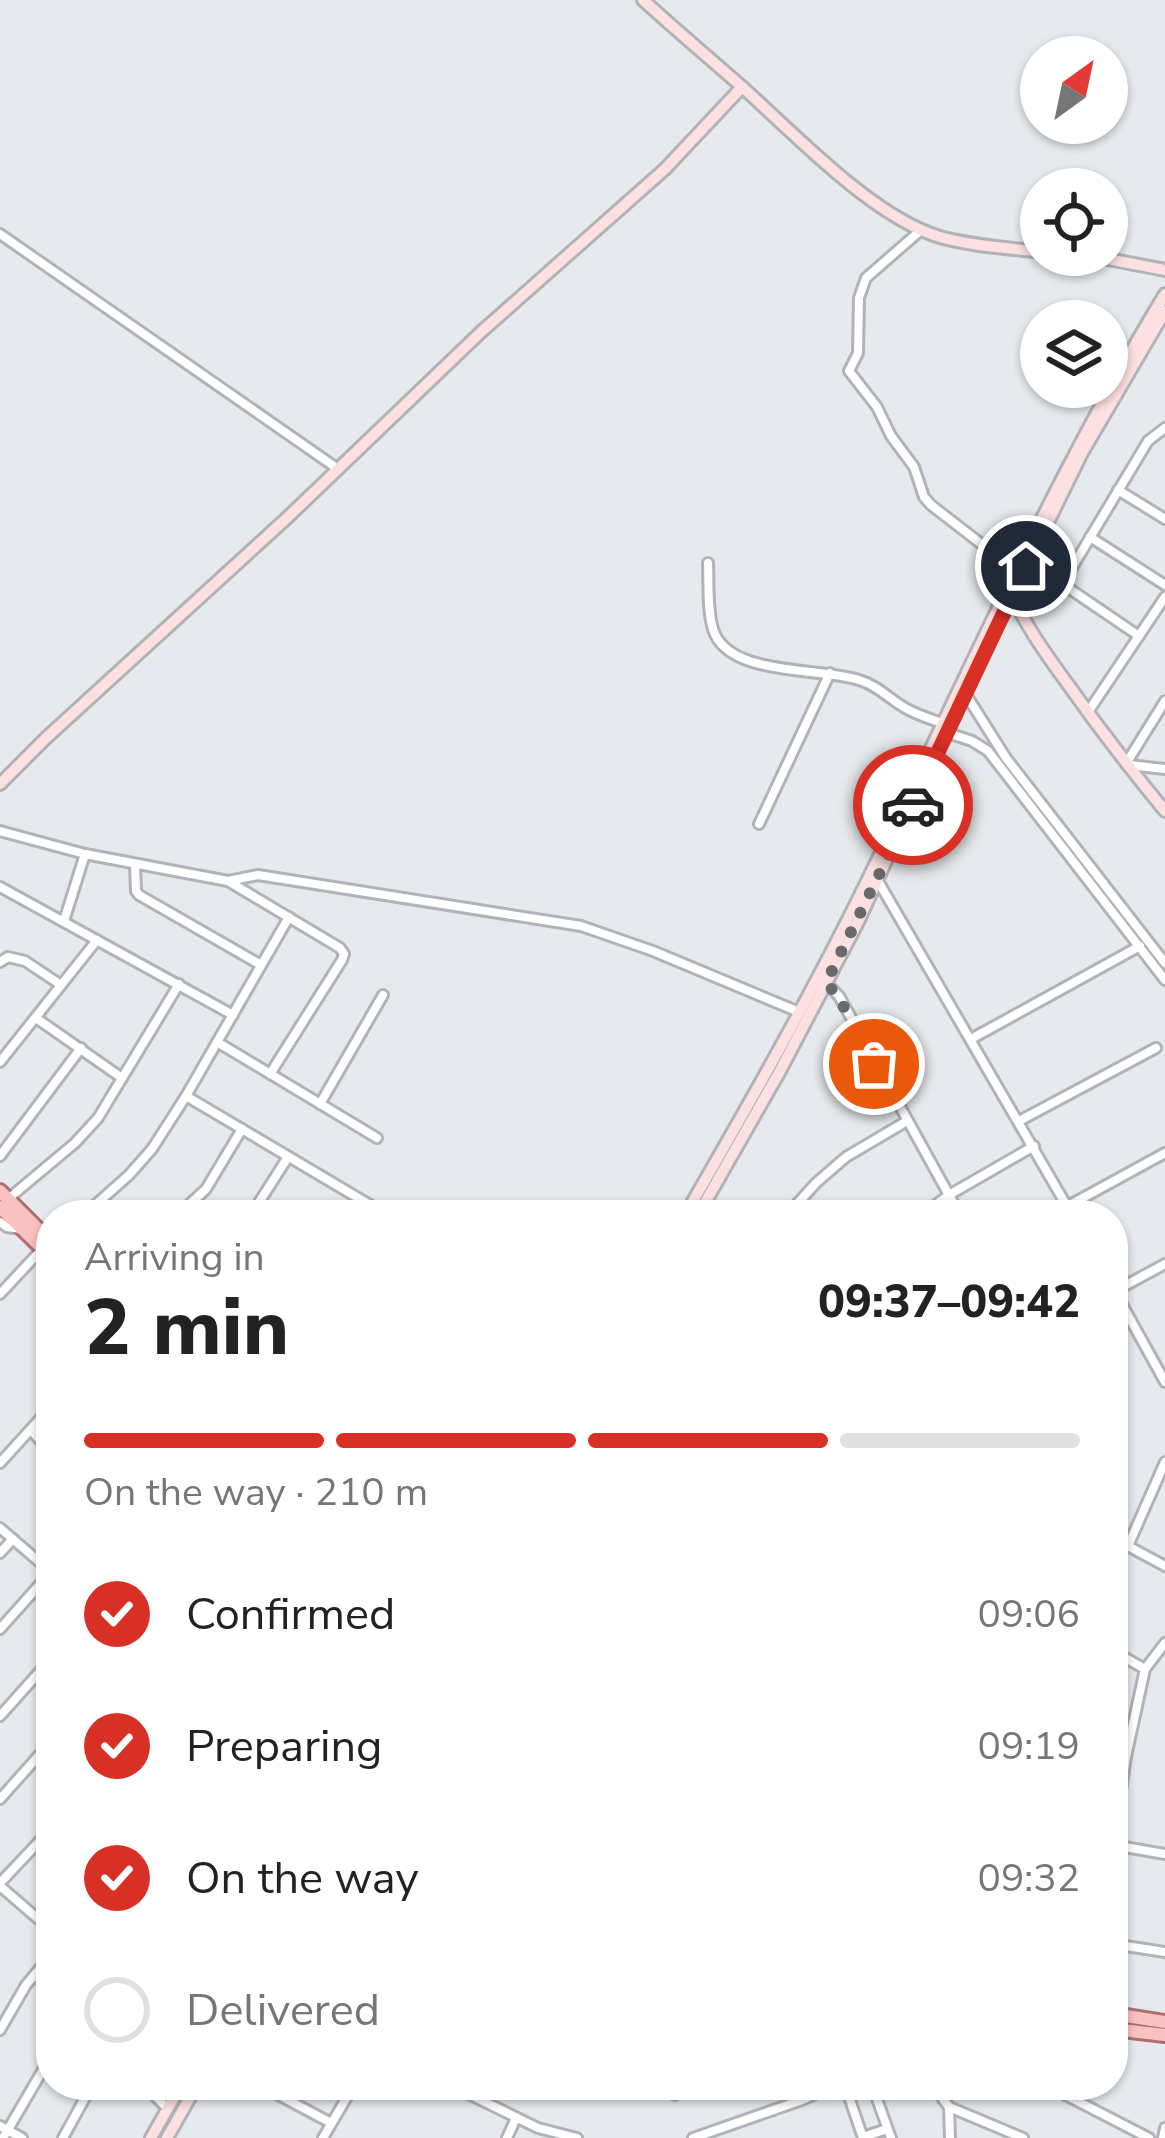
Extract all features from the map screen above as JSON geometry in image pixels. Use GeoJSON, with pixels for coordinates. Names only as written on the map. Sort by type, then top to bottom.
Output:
{"type":"FeatureCollection","features":[{"type":"Feature","properties":{"kind":"main road"},"geometry":{"type":"LineString","coordinates":[[643,0],[800,142],[883,208],[941,238],[1020,249]]}},
{"type":"Feature","properties":{"kind":"main road"},"geometry":{"type":"LineString","coordinates":[[0,784],[500,316],[665,169],[742,87]]}},
{"type":"Feature","properties":{"kind":"main road"},"geometry":{"type":"LineString","coordinates":[[1128,263],[1165,271]]}},
{"type":"Feature","properties":{"kind":"main road"},"geometry":{"type":"LineString","coordinates":[[695,1200],[826,983],[878,881],[1015,570],[1108,388],[1165,294]]}},
{"type":"Feature","properties":{"kind":"main road"},"geometry":{"type":"LineString","coordinates":[[706,1200],[1082,453],[1165,311]]}},
{"type":"Feature","properties":{"kind":"main road"},"geometry":{"type":"LineString","coordinates":[[1014,591],[1023,620],[1165,811]]}},
{"type":"Feature","properties":{"kind":"main road"},"geometry":{"type":"LineString","coordinates":[[3,1199],[36,1239]]}},
{"type":"Feature","properties":{"kind":"main road"},"geometry":{"type":"LineString","coordinates":[[3,1199],[36,1236]]}},
{"type":"Feature","properties":{"kind":"main road"},"geometry":{"type":"LineString","coordinates":[[1128,2017],[1165,2023]]}},
{"type":"Feature","properties":{"kind":"main road"},"geometry":{"type":"LineString","coordinates":[[1128,2031],[1165,2035]]}},
{"type":"Feature","properties":{"kind":"main road"},"geometry":{"type":"LineString","coordinates":[[152,2138],[172,2100]]}},
{"type":"Feature","properties":{"kind":"main road"},"geometry":{"type":"LineString","coordinates":[[167,2138],[188,2100]]}},
{"type":"Feature","properties":{"kind":"street"},"geometry":{"type":"LineString","coordinates":[[921,230],[866,278],[857,353],[849,371],[914,467],[924,497],[1015,570]]}},
{"type":"Feature","properties":{"kind":"street"},"geometry":{"type":"LineString","coordinates":[[0,234],[338,469]]}},
{"type":"Feature","properties":{"kind":"street"},"geometry":{"type":"LineString","coordinates":[[1014,591],[1046,602],[1148,441],[1160,431],[1165,441]]}},
{"type":"Feature","properties":{"kind":"street"},"geometry":{"type":"LineString","coordinates":[[1118,490],[1165,519]]}},
{"type":"Feature","properties":{"kind":"street"},"geometry":{"type":"LineString","coordinates":[[1090,537],[1165,585]]}},
{"type":"Feature","properties":{"kind":"street"},"geometry":{"type":"LineString","coordinates":[[708,563],[710,618],[714,635],[725,648],[762,664],[861,680],[988,751],[1165,980]]}},
{"type":"Feature","properties":{"kind":"street"},"geometry":{"type":"LineString","coordinates":[[1061,584],[1139,636]]}},
{"type":"Feature","properties":{"kind":"street"},"geometry":{"type":"LineString","coordinates":[[1088,712],[1165,596]]}},
{"type":"Feature","properties":{"kind":"street"},"geometry":{"type":"LineString","coordinates":[[759,824],[830,674]]}},
{"type":"Feature","properties":{"kind":"street"},"geometry":{"type":"LineString","coordinates":[[965,693],[1006,758],[1165,963]]}},
{"type":"Feature","properties":{"kind":"street"},"geometry":{"type":"LineString","coordinates":[[1165,701],[1128,763],[1165,769]]}},
{"type":"Feature","properties":{"kind":"street"},"geometry":{"type":"LineString","coordinates":[[0,832],[135,865],[228,881],[340,948],[343,957],[270,1074]]}},
{"type":"Feature","properties":{"kind":"street"},"geometry":{"type":"LineString","coordinates":[[64,921],[85,854]]}},
{"type":"Feature","properties":{"kind":"street"},"geometry":{"type":"LineString","coordinates":[[135,865],[139,895],[261,965]]}},
{"type":"Feature","properties":{"kind":"street"},"geometry":{"type":"LineString","coordinates":[[228,881],[276,878],[581,926],[800,1013]]}},
{"type":"Feature","properties":{"kind":"street"},"geometry":{"type":"LineString","coordinates":[[878,881],[1064,1200]]}},
{"type":"Feature","properties":{"kind":"street"},"geometry":{"type":"LineString","coordinates":[[0,886],[232,1015]]}},
{"type":"Feature","properties":{"kind":"street"},"geometry":{"type":"LineString","coordinates":[[101,1200],[152,1149],[289,917]]}},
{"type":"Feature","properties":{"kind":"street"},"geometry":{"type":"LineString","coordinates":[[0,1062],[97,940]]}},
{"type":"Feature","properties":{"kind":"street"},"geometry":{"type":"LineString","coordinates":[[971,1039],[1140,946]]}},
{"type":"Feature","properties":{"kind":"street"},"geometry":{"type":"LineString","coordinates":[[0,962],[19,958],[61,985]]}},
{"type":"Feature","properties":{"kind":"street"},"geometry":{"type":"LineString","coordinates":[[826,983],[838,996],[951,1200]]}},
{"type":"Feature","properties":{"kind":"street"},"geometry":{"type":"LineString","coordinates":[[3,1199],[98,1118],[178,984]]}},
{"type":"Feature","properties":{"kind":"street"},"geometry":{"type":"LineString","coordinates":[[320,1104],[383,995]]}},
{"type":"Feature","properties":{"kind":"street"},"geometry":{"type":"LineString","coordinates":[[36,1018],[122,1078]]}},
{"type":"Feature","properties":{"kind":"street"},"geometry":{"type":"LineString","coordinates":[[217,1042],[376,1138]]}},
{"type":"Feature","properties":{"kind":"street"},"geometry":{"type":"LineString","coordinates":[[0,1156],[81,1048]]}},
{"type":"Feature","properties":{"kind":"street"},"geometry":{"type":"LineString","coordinates":[[1019,1121],[1156,1048]]}},
{"type":"Feature","properties":{"kind":"street"},"geometry":{"type":"LineString","coordinates":[[186,1096],[355,1200]]}},
{"type":"Feature","properties":{"kind":"street"},"geometry":{"type":"LineString","coordinates":[[801,1200],[846,1157],[907,1121]]}},
{"type":"Feature","properties":{"kind":"street"},"geometry":{"type":"LineString","coordinates":[[194,1200],[242,1130]]}},
{"type":"Feature","properties":{"kind":"street"},"geometry":{"type":"LineString","coordinates":[[943,1200],[1034,1146]]}},
{"type":"Feature","properties":{"kind":"street"},"geometry":{"type":"LineString","coordinates":[[1088,1200],[1165,1153]]}},
{"type":"Feature","properties":{"kind":"street"},"geometry":{"type":"LineString","coordinates":[[260,1200],[288,1156]]}},
{"type":"Feature","properties":{"kind":"street"},"geometry":{"type":"LineString","coordinates":[[0,1222],[25,1230]]}},
{"type":"Feature","properties":{"kind":"street"},"geometry":{"type":"LineString","coordinates":[[0,1294],[36,1260]]}},
{"type":"Feature","properties":{"kind":"street"},"geometry":{"type":"LineString","coordinates":[[1128,1283],[1165,1264]]}},
{"type":"Feature","properties":{"kind":"street"},"geometry":{"type":"LineString","coordinates":[[1128,1314],[1164,1377]]}},
{"type":"Feature","properties":{"kind":"street"},"geometry":{"type":"LineString","coordinates":[[0,1463],[36,1424]]}},
{"type":"Feature","properties":{"kind":"street"},"geometry":{"type":"LineString","coordinates":[[31,1430],[36,1436]]}},
{"type":"Feature","properties":{"kind":"street"},"geometry":{"type":"LineString","coordinates":[[1165,1462],[1128,1546],[1165,1566]]}},
{"type":"Feature","properties":{"kind":"street"},"geometry":{"type":"LineString","coordinates":[[0,1528],[36,1559]]}},
{"type":"Feature","properties":{"kind":"street"},"geometry":{"type":"LineString","coordinates":[[0,1553],[13,1539]]}},
{"type":"Feature","properties":{"kind":"street"},"geometry":{"type":"LineString","coordinates":[[0,1629],[36,1589]]}},
{"type":"Feature","properties":{"kind":"street"},"geometry":{"type":"LineString","coordinates":[[1128,1748],[1145,1669],[1165,1642]]}},
{"type":"Feature","properties":{"kind":"street"},"geometry":{"type":"LineString","coordinates":[[1128,1659],[1145,1669]]}},
{"type":"Feature","properties":{"kind":"street"},"geometry":{"type":"LineString","coordinates":[[0,1716],[36,1675]]}},
{"type":"Feature","properties":{"kind":"street"},"geometry":{"type":"LineString","coordinates":[[0,1799],[36,1759]]}},
{"type":"Feature","properties":{"kind":"street"},"geometry":{"type":"LineString","coordinates":[[36,1845],[0,1885],[36,1917]]}},
{"type":"Feature","properties":{"kind":"street"},"geometry":{"type":"LineString","coordinates":[[1128,1847],[1165,1854]]}},
{"type":"Feature","properties":{"kind":"street"},"geometry":{"type":"LineString","coordinates":[[1128,1946],[1165,1952]]}},
{"type":"Feature","properties":{"kind":"street"},"geometry":{"type":"LineString","coordinates":[[0,2030],[35,1975]]}},
{"type":"Feature","properties":{"kind":"street"},"geometry":{"type":"LineString","coordinates":[[22,2138],[4,2131],[36,2080]]}},
{"type":"Feature","properties":{"kind":"street"},"geometry":{"type":"LineString","coordinates":[[63,2138],[84,2100]]}},
{"type":"Feature","properties":{"kind":"street"},"geometry":{"type":"LineString","coordinates":[[158,2100],[167,2109]]}},
{"type":"Feature","properties":{"kind":"street"},"geometry":{"type":"LineString","coordinates":[[288,2100],[332,2123]]}},
{"type":"Feature","properties":{"kind":"street"},"geometry":{"type":"LineString","coordinates":[[323,2138],[345,2100]]}},
{"type":"Feature","properties":{"kind":"street"},"geometry":{"type":"LineString","coordinates":[[483,2100],[516,2119],[577,2138]]}},
{"type":"Feature","properties":{"kind":"street"},"geometry":{"type":"LineString","coordinates":[[693,2138],[802,2100]]}},
{"type":"Feature","properties":{"kind":"street"},"geometry":{"type":"LineString","coordinates":[[850,2100],[863,2137],[889,2133],[877,2100]]}},
{"type":"Feature","properties":{"kind":"street"},"geometry":{"type":"LineString","coordinates":[[944,2100],[949,2107],[1023,2138]]}},
{"type":"Feature","properties":{"kind":"street"},"geometry":{"type":"LineString","coordinates":[[1075,2100],[1148,2138]]}},
{"type":"Feature","properties":{"kind":"street"},"geometry":{"type":"LineString","coordinates":[[949,2107],[950,2138]]}},
{"type":"Feature","properties":{"kind":"street"},"geometry":{"type":"LineString","coordinates":[[507,2138],[516,2119]]}},
{"type":"Feature","properties":{"kind":"street"},"geometry":{"type":"LineString","coordinates":[[1163,2138],[1165,2128]]}},
{"type":"Feature","properties":{"kind":"way so far"},"geometry":{"type":"LineString","coordinates":[[874,1064],[838,996],[826,983],[913,805]]}},
{"type":"Feature","properties":{"kind":"route"},"geometry":{"type":"LineString","coordinates":[[913,805],[1026,566]]}}]}
